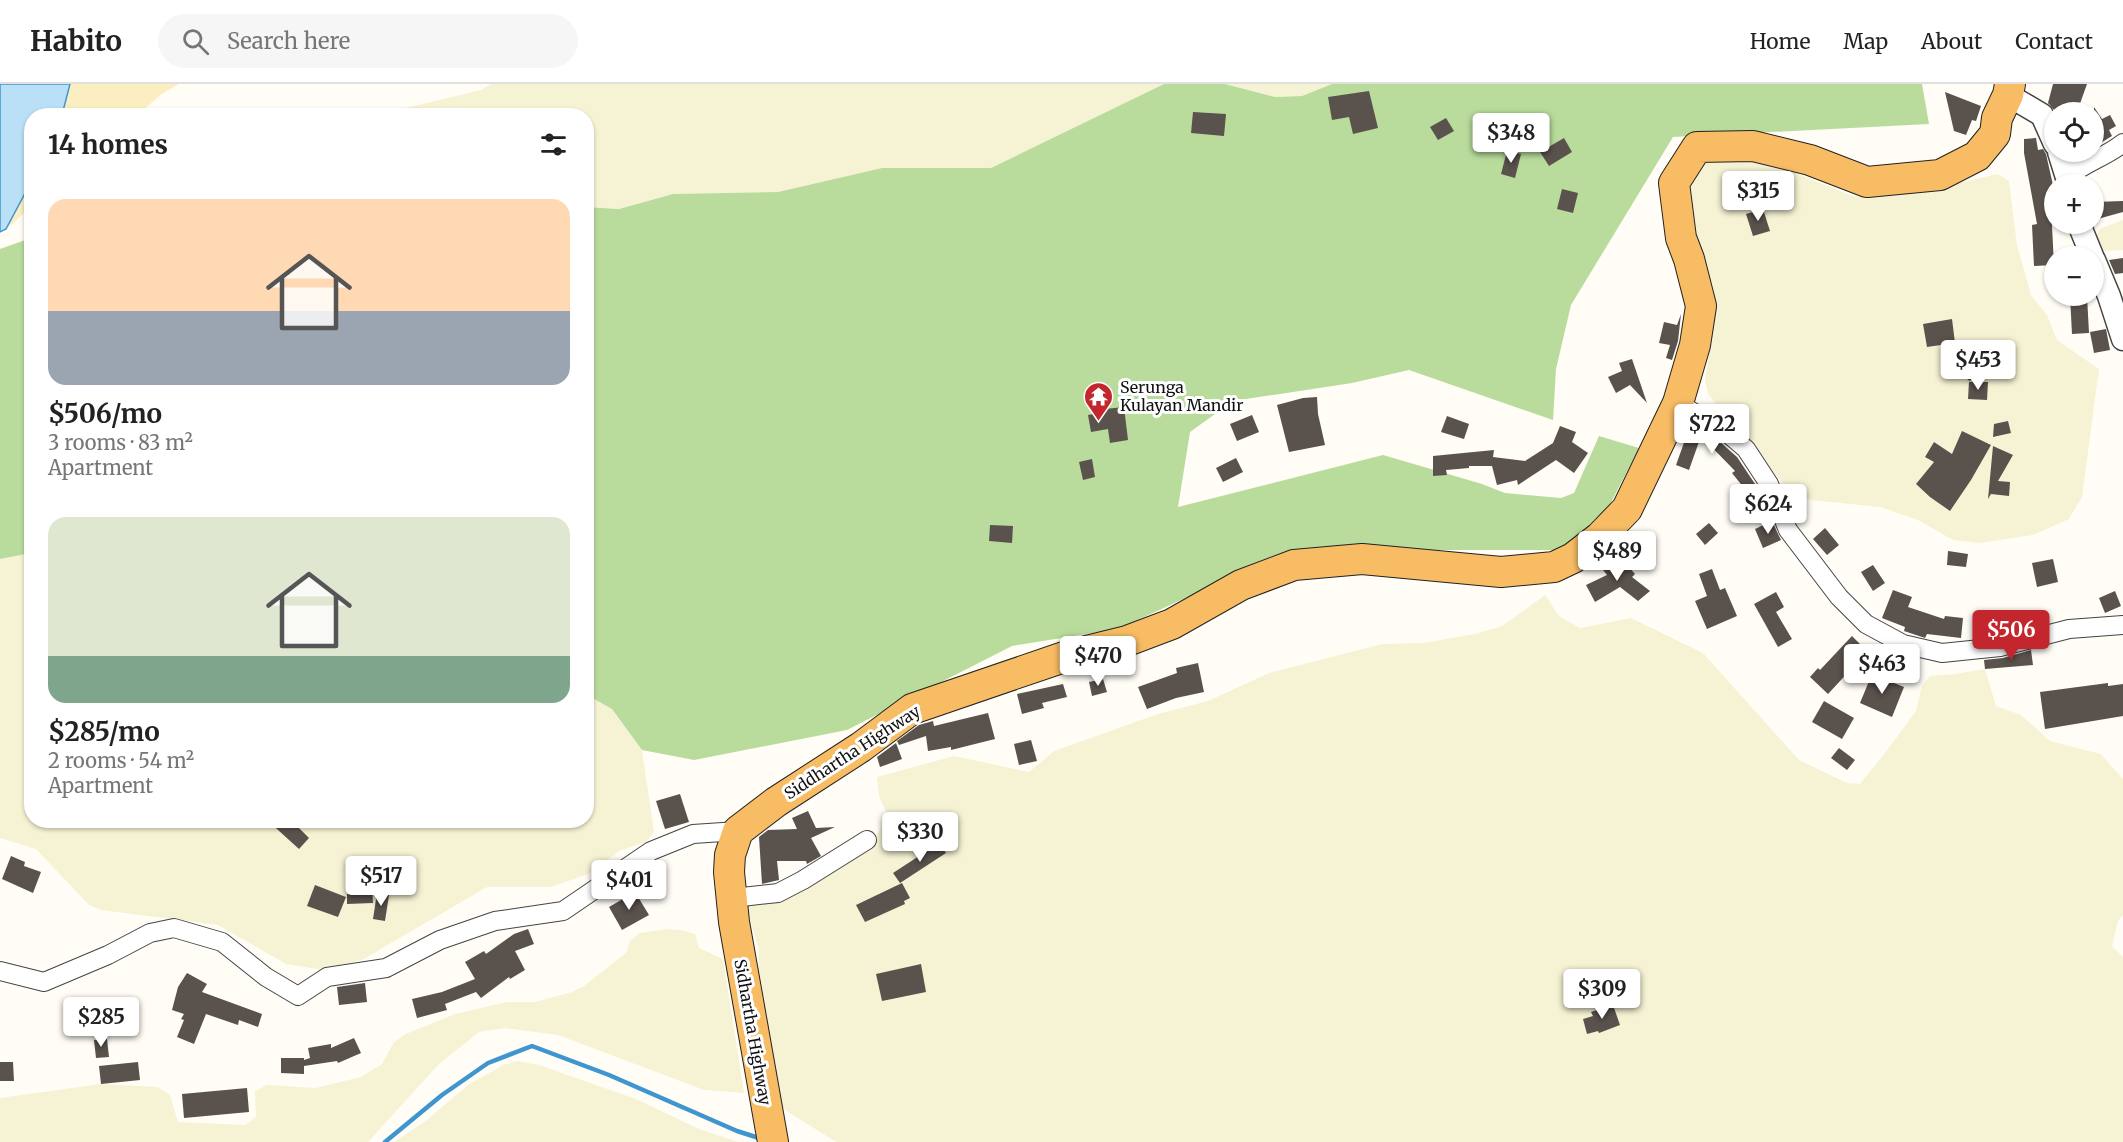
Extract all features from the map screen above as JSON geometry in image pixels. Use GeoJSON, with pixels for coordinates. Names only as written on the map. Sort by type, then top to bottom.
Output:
{"type":"FeatureCollection","features":[{"type":"Feature","properties":{"kind":"highway","name":"Siddhartha Highway"},"geometry":{"type":"LineString","coordinates":[[738,831],[776,802],[861,747],[912,709],[1070,655],[1127,642],[1172,624],[1241,585],[1294,565],[1362,559],[1501,572],[1554,567],[1573,558],[1600,537],[1627,509],[1678,403],[1695,345],[1701,306],[1681,238],[1674,183],[1697,147],[1753,146],[1810,160],[1867,182],[1940,175],[1977,156],[1995,134],[1997,118],[2009,89]]}},
{"type":"Feature","properties":{"kind":"highway"},"geometry":{"type":"LineString","coordinates":[[733,910],[729,872],[730,855],[738,831]]}},
{"type":"Feature","properties":{"kind":"highway","name":"Sidhartha Highway"},"geometry":{"type":"LineString","coordinates":[[733,910],[773,1142]]}},
{"type":"Feature","properties":{"kind":"street"},"geometry":{"type":"LineString","coordinates":[[2009,89],[2042,115],[2044,119]]}},
{"type":"Feature","properties":{"kind":"street"},"geometry":{"type":"LineString","coordinates":[[2074,174],[2080,166],[2115,150],[2123,143]]}},
{"type":"Feature","properties":{"kind":"street"},"geometry":{"type":"LineString","coordinates":[[2104,284],[2123,339]]}},
{"type":"Feature","properties":{"kind":"street"},"geometry":{"type":"LineString","coordinates":[[1678,403],[1726,432],[1746,448],[1769,484],[1788,530],[1839,597],[1866,624],[1904,644],[1942,653],[2000,647],[2069,629],[2123,625]]}},
{"type":"Feature","properties":{"kind":"street"},"geometry":{"type":"LineString","coordinates":[[0,971],[44,982],[108,955],[150,933],[174,928],[222,942],[266,977],[298,996],[327,977],[386,968],[440,940],[495,921],[562,912],[651,851],[693,834],[738,831]]}},
{"type":"Feature","properties":{"kind":"street"},"geometry":{"type":"LineString","coordinates":[[733,910],[778,893],[803,880],[867,840]]}},
{"type":"Feature","properties":{"kind":"shaded area"},"geometry":{"type":"Polygon","coordinates":[[[491,84],[1164,84],[991,168],[882,168],[778,192],[673,194],[619,209],[594,207],[594,108],[406,108],[481,90],[491,84]]]}},
{"type":"Feature","properties":{"kind":"shaded area"},"geometry":{"type":"Polygon","coordinates":[[[1225,84],[1332,84],[1302,96],[1275,97],[1225,84]]]}},
{"type":"Feature","properties":{"kind":"shaded area"},"geometry":{"type":"Polygon","coordinates":[[[1757,158],[1853,196],[1908,194],[1998,174],[2009,181],[2017,245],[2031,295],[2047,315],[2057,340],[2099,369],[2082,497],[2069,519],[2033,535],[1979,543],[1953,540],[1918,520],[1880,507],[1811,500],[1787,488],[1708,394],[1705,379],[1712,340],[1713,299],[1686,194],[1690,168],[1702,159],[1757,158]]]}},
{"type":"Feature","properties":{"kind":"shaded area"},"geometry":{"type":"Polygon","coordinates":[[[2123,220],[2123,250],[2105,251],[2104,246],[2099,246],[2095,242],[2097,234],[2104,234],[2104,227],[2123,220]]]}},
{"type":"Feature","properties":{"kind":"shaded area"},"geometry":{"type":"Polygon","coordinates":[[[24,554],[24,828],[594,828],[594,699],[612,709],[642,750],[654,832],[646,842],[621,850],[588,874],[551,887],[487,887],[362,960],[323,970],[286,964],[218,925],[101,910],[89,905],[36,849],[0,838],[0,559],[24,554]]]}},
{"type":"Feature","properties":{"kind":"shaded area"},"geometry":{"type":"Polygon","coordinates":[[[1545,595],[1559,616],[1580,628],[1631,618],[1703,653],[1799,760],[1847,783],[1860,784],[1885,753],[1916,711],[1922,686],[1930,676],[1985,669],[1996,706],[2021,715],[2050,741],[2101,754],[2123,779],[2123,915],[2118,921],[2112,946],[2123,957],[2123,1142],[836,1142],[782,1108],[777,1096],[758,1003],[759,950],[746,906],[800,886],[874,841],[887,815],[879,796],[877,777],[954,756],[1029,772],[1054,751],[1158,714],[1208,701],[1269,673],[1382,644],[1423,643],[1475,634],[1502,626],[1545,595]]]}},
{"type":"Feature","properties":{"kind":"shaded area"},"geometry":{"type":"Polygon","coordinates":[[[667,929],[695,934],[699,948],[723,959],[744,1093],[704,1090],[558,1035],[505,1028],[479,1032],[438,1065],[368,1142],[0,1142],[0,1098],[101,1084],[158,1087],[170,1095],[178,1122],[245,1125],[256,1117],[255,1091],[267,1085],[315,1088],[361,1077],[382,1064],[394,1042],[406,1034],[455,1014],[507,1002],[535,1002],[572,992],[584,986],[626,953],[630,941],[640,933],[667,929]]]}},
{"type":"Feature","properties":{"kind":"shaded area"},"geometry":{"type":"Polygon","coordinates":[[[517,1061],[539,1065],[636,1099],[699,1129],[739,1142],[394,1142],[427,1120],[468,1085],[503,1065],[517,1061]]]}},
{"type":"Feature","properties":{"kind":"green space"},"geometry":{"type":"Polygon","coordinates":[[[1164,84],[1225,84],[1275,97],[1302,96],[1332,84],[1922,84],[1929,124],[1673,137],[1571,305],[1556,369],[1553,420],[1409,370],[1352,383],[1233,401],[1190,432],[1178,507],[1383,455],[1505,493],[1561,498],[1574,493],[1599,436],[1639,448],[1603,518],[1561,550],[1290,550],[1118,629],[1012,646],[847,730],[694,760],[642,750],[612,709],[594,699],[594,207],[619,209],[673,194],[778,192],[882,168],[991,168],[1164,84]]]}},
{"type":"Feature","properties":{"kind":"green space"},"geometry":{"type":"Polygon","coordinates":[[[24,240],[24,554],[0,559],[0,249],[24,240]]]}},
{"type":"Feature","properties":{"kind":"sand"},"geometry":{"type":"Polygon","coordinates":[[[70,84],[179,84],[163,93],[145,108],[64,108],[70,84]]]}},
{"type":"Feature","properties":{"kind":"sand"},"geometry":{"type":"Polygon","coordinates":[[[24,195],[24,213],[6,229],[24,195]]]}},
{"type":"Feature","properties":{"kind":"water"},"geometry":{"type":"Polygon","coordinates":[[[0,84],[70,84],[64,108],[24,108],[24,195],[6,229],[0,232],[0,84]]]}},
{"type":"Feature","properties":{"kind":"building"},"geometry":{"type":"Polygon","coordinates":[[[2053,84],[2087,84],[2081,102],[2048,102],[2053,84]]]}},
{"type":"Feature","properties":{"kind":"building"},"geometry":{"type":"Polygon","coordinates":[[[1369,91],[1378,128],[1353,134],[1349,117],[1332,120],[1328,97],[1369,91]]]}},
{"type":"Feature","properties":{"kind":"building"},"geometry":{"type":"Polygon","coordinates":[[[1945,92],[1981,106],[1976,121],[1972,120],[1966,135],[1954,131],[1945,92]]]}},
{"type":"Feature","properties":{"kind":"building"},"geometry":{"type":"Polygon","coordinates":[[[1193,112],[1226,114],[1224,136],[1191,133],[1193,112]]]}},
{"type":"Feature","properties":{"kind":"building"},"geometry":{"type":"Polygon","coordinates":[[[2110,115],[2116,126],[2109,130],[2112,136],[2104,141],[2104,118],[2110,115]]]}},
{"type":"Feature","properties":{"kind":"building"},"geometry":{"type":"Polygon","coordinates":[[[1446,118],[1454,131],[1438,140],[1430,127],[1446,118]]]}},
{"type":"Feature","properties":{"kind":"building"},"geometry":{"type":"Polygon","coordinates":[[[1564,138],[1572,152],[1549,166],[1540,152],[1564,138]]]}},
{"type":"Feature","properties":{"kind":"building"},"geometry":{"type":"Polygon","coordinates":[[[2036,138],[2038,150],[2044,151],[2044,162],[2048,162],[2050,174],[2044,174],[2044,234],[2052,234],[2053,246],[2044,246],[2044,266],[2034,266],[2032,225],[2037,224],[2024,153],[2024,139],[2036,138]]]}},
{"type":"Feature","properties":{"kind":"building"},"geometry":{"type":"Polygon","coordinates":[[[1507,151],[1521,154],[1515,178],[1501,174],[1507,151]]]}},
{"type":"Feature","properties":{"kind":"building"},"geometry":{"type":"Polygon","coordinates":[[[1562,189],[1578,193],[1573,213],[1557,209],[1562,189]]]}},
{"type":"Feature","properties":{"kind":"building"},"geometry":{"type":"Polygon","coordinates":[[[2123,201],[2123,212],[2104,217],[2104,202],[2123,201]]]}},
{"type":"Feature","properties":{"kind":"building"},"geometry":{"type":"Polygon","coordinates":[[[1763,209],[1770,231],[1753,236],[1746,214],[1763,209]]]}},
{"type":"Feature","properties":{"kind":"building"},"geometry":{"type":"Polygon","coordinates":[[[2123,258],[2123,273],[2115,274],[2109,260],[2123,258]]]}},
{"type":"Feature","properties":{"kind":"building"},"geometry":{"type":"Polygon","coordinates":[[[2071,306],[2088,306],[2089,333],[2072,334],[2071,306]]]}},
{"type":"Feature","properties":{"kind":"building"},"geometry":{"type":"Polygon","coordinates":[[[1681,314],[1678,341],[1672,360],[1666,358],[1670,345],[1659,343],[1664,322],[1677,325],[1681,314]]]}},
{"type":"Feature","properties":{"kind":"building"},"geometry":{"type":"Polygon","coordinates":[[[1952,319],[1955,343],[1927,347],[1923,324],[1952,319]]]}},
{"type":"Feature","properties":{"kind":"building"},"geometry":{"type":"Polygon","coordinates":[[[2106,329],[2110,350],[2094,353],[2090,332],[2106,329]]]}},
{"type":"Feature","properties":{"kind":"building"},"geometry":{"type":"Polygon","coordinates":[[[1959,355],[1978,369],[1970,381],[1950,367],[1959,355]]]}},
{"type":"Feature","properties":{"kind":"building"},"geometry":{"type":"Polygon","coordinates":[[[1632,359],[1647,403],[1630,385],[1616,393],[1608,377],[1622,371],[1619,363],[1632,359]]]}},
{"type":"Feature","properties":{"kind":"building"},"geometry":{"type":"Polygon","coordinates":[[[1969,382],[1988,382],[1987,400],[1968,399],[1969,382]]]}},
{"type":"Feature","properties":{"kind":"building"},"geometry":{"type":"Polygon","coordinates":[[[1317,397],[1318,414],[1325,445],[1289,452],[1277,405],[1317,397]]]}},
{"type":"Feature","properties":{"kind":"building"},"geometry":{"type":"Polygon","coordinates":[[[1124,407],[1128,440],[1110,443],[1108,429],[1091,432],[1088,415],[1105,412],[1105,409],[1124,407]]]}},
{"type":"Feature","properties":{"kind":"building"},"geometry":{"type":"Polygon","coordinates":[[[1252,415],[1259,432],[1237,441],[1230,424],[1252,415]]]}},
{"type":"Feature","properties":{"kind":"building"},"geometry":{"type":"Polygon","coordinates":[[[1447,416],[1469,424],[1464,439],[1441,432],[1447,416]]]}},
{"type":"Feature","properties":{"kind":"building"},"geometry":{"type":"Polygon","coordinates":[[[2008,421],[2011,433],[1993,437],[1994,424],[2008,421]]]}},
{"type":"Feature","properties":{"kind":"building"},"geometry":{"type":"Polygon","coordinates":[[[1688,422],[1719,441],[1737,457],[1761,493],[1758,495],[1748,485],[1744,488],[1732,473],[1735,471],[1701,436],[1689,470],[1676,465],[1685,440],[1681,438],[1688,422]]]}},
{"type":"Feature","properties":{"kind":"building"},"geometry":{"type":"Polygon","coordinates":[[[1560,426],[1576,432],[1572,442],[1588,453],[1574,473],[1556,460],[1518,485],[1517,480],[1497,485],[1492,466],[1469,466],[1469,468],[1446,470],[1447,475],[1433,476],[1433,456],[1494,450],[1493,457],[1525,461],[1553,443],[1560,426]]]}},
{"type":"Feature","properties":{"kind":"building"},"geometry":{"type":"Polygon","coordinates":[[[1962,431],[1991,445],[1950,511],[1916,484],[1934,462],[1925,457],[1934,442],[1952,454],[1962,431]]]}},
{"type":"Feature","properties":{"kind":"building"},"geometry":{"type":"Polygon","coordinates":[[[1993,446],[2013,455],[1998,481],[2010,482],[2009,496],[1991,494],[1988,499],[1993,446]]]}},
{"type":"Feature","properties":{"kind":"building"},"geometry":{"type":"Polygon","coordinates":[[[1236,458],[1243,472],[1223,482],[1216,468],[1236,458]]]}},
{"type":"Feature","properties":{"kind":"building"},"geometry":{"type":"Polygon","coordinates":[[[1092,459],[1095,477],[1083,480],[1079,462],[1092,459]]]}},
{"type":"Feature","properties":{"kind":"building"},"geometry":{"type":"Polygon","coordinates":[[[1772,521],[1781,540],[1763,548],[1755,529],[1772,521]]]}},
{"type":"Feature","properties":{"kind":"building"},"geometry":{"type":"Polygon","coordinates":[[[1709,523],[1718,533],[1705,545],[1696,534],[1709,523]]]}},
{"type":"Feature","properties":{"kind":"building"},"geometry":{"type":"Polygon","coordinates":[[[990,525],[1013,526],[1012,543],[989,541],[990,525]]]}},
{"type":"Feature","properties":{"kind":"building"},"geometry":{"type":"Polygon","coordinates":[[[1825,528],[1839,545],[1827,555],[1813,539],[1825,528]]]}},
{"type":"Feature","properties":{"kind":"building"},"geometry":{"type":"Polygon","coordinates":[[[1948,551],[1968,554],[1966,567],[1947,565],[1948,551]]]}},
{"type":"Feature","properties":{"kind":"building"},"geometry":{"type":"Polygon","coordinates":[[[1619,556],[1635,574],[1632,577],[1650,591],[1638,601],[1620,587],[1595,602],[1586,585],[1607,575],[1603,570],[1619,556]]]}},
{"type":"Feature","properties":{"kind":"building"},"geometry":{"type":"Polygon","coordinates":[[[2053,559],[2058,582],[2037,587],[2032,563],[2053,559]]]}},
{"type":"Feature","properties":{"kind":"building"},"geometry":{"type":"Polygon","coordinates":[[[1873,565],[1885,583],[1873,591],[1861,572],[1873,565]]]}},
{"type":"Feature","properties":{"kind":"building"},"geometry":{"type":"Polygon","coordinates":[[[1712,569],[1720,590],[1725,588],[1737,616],[1707,629],[1695,601],[1707,596],[1699,574],[1712,569]]]}},
{"type":"Feature","properties":{"kind":"building"},"geometry":{"type":"Polygon","coordinates":[[[1893,590],[1912,597],[1908,607],[1944,619],[1945,616],[1963,618],[1961,638],[1927,634],[1925,638],[1904,631],[1905,627],[1882,618],[1893,590]]]}},
{"type":"Feature","properties":{"kind":"building"},"geometry":{"type":"Polygon","coordinates":[[[2115,591],[2121,606],[2105,613],[2099,598],[2115,591]]]}},
{"type":"Feature","properties":{"kind":"building"},"geometry":{"type":"Polygon","coordinates":[[[1776,592],[1784,607],[1776,612],[1792,639],[1778,647],[1754,604],[1776,592]]]}},
{"type":"Feature","properties":{"kind":"building"},"geometry":{"type":"Polygon","coordinates":[[[1852,636],[1865,649],[1850,664],[1854,666],[1828,694],[1810,677],[1818,668],[1820,670],[1852,636]]]}},
{"type":"Feature","properties":{"kind":"building"},"geometry":{"type":"Polygon","coordinates":[[[2031,650],[2033,665],[1985,669],[1984,660],[2003,658],[2031,650]]]}},
{"type":"Feature","properties":{"kind":"building"},"geometry":{"type":"Polygon","coordinates":[[[1198,663],[1204,692],[1176,698],[1147,709],[1138,687],[1177,673],[1176,668],[1198,663]]]}},
{"type":"Feature","properties":{"kind":"building"},"geometry":{"type":"Polygon","coordinates":[[[1872,674],[1904,687],[1892,717],[1860,703],[1872,674]]]}},
{"type":"Feature","properties":{"kind":"building"},"geometry":{"type":"Polygon","coordinates":[[[1103,679],[1107,692],[1092,696],[1089,682],[1103,679]]]}},
{"type":"Feature","properties":{"kind":"building"},"geometry":{"type":"Polygon","coordinates":[[[2108,683],[2108,686],[2123,684],[2123,716],[2045,729],[2040,692],[2108,683]]]}},
{"type":"Feature","properties":{"kind":"building"},"geometry":{"type":"Polygon","coordinates":[[[1063,684],[1067,697],[1042,703],[1044,708],[1022,714],[1017,694],[1063,684]]]}},
{"type":"Feature","properties":{"kind":"building"},"geometry":{"type":"Polygon","coordinates":[[[1824,701],[1854,718],[1842,739],[1812,722],[1824,701]]]}},
{"type":"Feature","properties":{"kind":"building"},"geometry":{"type":"Polygon","coordinates":[[[988,713],[995,739],[951,750],[951,747],[928,751],[926,736],[899,745],[897,741],[919,725],[933,721],[934,726],[988,713]]]}},
{"type":"Feature","properties":{"kind":"building"},"geometry":{"type":"Polygon","coordinates":[[[1031,740],[1037,761],[1019,765],[1014,744],[1031,740]]]}},
{"type":"Feature","properties":{"kind":"building"},"geometry":{"type":"Polygon","coordinates":[[[896,743],[902,759],[880,767],[877,757],[896,743]]]}},
{"type":"Feature","properties":{"kind":"building"},"geometry":{"type":"Polygon","coordinates":[[[1839,748],[1855,760],[1847,770],[1831,758],[1839,748]]]}},
{"type":"Feature","properties":{"kind":"building"},"geometry":{"type":"Polygon","coordinates":[[[680,794],[689,822],[665,829],[656,801],[680,794]]]}},
{"type":"Feature","properties":{"kind":"building"},"geometry":{"type":"Polygon","coordinates":[[[808,811],[816,828],[835,827],[811,838],[821,856],[807,864],[806,861],[777,861],[779,880],[762,884],[759,837],[768,830],[797,829],[792,818],[808,811]]]}},
{"type":"Feature","properties":{"kind":"building"},"geometry":{"type":"Polygon","coordinates":[[[276,828],[299,828],[309,838],[299,849],[276,828]]]}},
{"type":"Feature","properties":{"kind":"building"},"geometry":{"type":"Polygon","coordinates":[[[939,843],[946,853],[900,883],[893,873],[939,843]]]}},
{"type":"Feature","properties":{"kind":"building"},"geometry":{"type":"Polygon","coordinates":[[[11,856],[25,862],[24,866],[41,872],[33,893],[2,879],[11,856]]]}},
{"type":"Feature","properties":{"kind":"building"},"geometry":{"type":"Polygon","coordinates":[[[902,883],[910,898],[904,901],[905,904],[865,922],[856,905],[902,883]]]}},
{"type":"Feature","properties":{"kind":"building"},"geometry":{"type":"Polygon","coordinates":[[[315,885],[346,897],[338,917],[307,906],[315,885]]]}},
{"type":"Feature","properties":{"kind":"building"},"geometry":{"type":"Polygon","coordinates":[[[372,888],[373,903],[347,904],[347,889],[372,888]]]}},
{"type":"Feature","properties":{"kind":"building"},"geometry":{"type":"Polygon","coordinates":[[[635,892],[649,915],[622,930],[609,907],[635,892]]]}},
{"type":"Feature","properties":{"kind":"building"},"geometry":{"type":"Polygon","coordinates":[[[377,893],[389,895],[385,921],[373,919],[377,893]]]}},
{"type":"Feature","properties":{"kind":"building"},"geometry":{"type":"Polygon","coordinates":[[[528,929],[534,944],[515,951],[525,970],[510,979],[509,977],[481,998],[476,992],[445,1004],[447,1010],[417,1018],[412,999],[442,992],[475,979],[465,962],[484,951],[486,954],[514,934],[528,929]]]}},
{"type":"Feature","properties":{"kind":"building"},"geometry":{"type":"Polygon","coordinates":[[[921,964],[926,992],[882,1001],[876,974],[921,964]]]}},
{"type":"Feature","properties":{"kind":"building"},"geometry":{"type":"Polygon","coordinates":[[[187,973],[207,984],[202,992],[262,1014],[258,1027],[239,1020],[238,1025],[206,1014],[194,1044],[177,1037],[184,1014],[172,1010],[178,987],[187,973]]]}},
{"type":"Feature","properties":{"kind":"building"},"geometry":{"type":"Polygon","coordinates":[[[365,983],[367,1002],[339,1005],[337,987],[365,983]]]}},
{"type":"Feature","properties":{"kind":"building"},"geometry":{"type":"Polygon","coordinates":[[[1613,1005],[1620,1025],[1599,1033],[1598,1031],[1587,1034],[1583,1019],[1593,1016],[1591,1012],[1613,1005]]]}},
{"type":"Feature","properties":{"kind":"building"},"geometry":{"type":"Polygon","coordinates":[[[354,1038],[361,1053],[338,1063],[337,1061],[304,1066],[304,1074],[281,1073],[281,1058],[304,1058],[304,1060],[310,1058],[308,1048],[331,1044],[331,1048],[354,1038]]]}},
{"type":"Feature","properties":{"kind":"building"},"geometry":{"type":"Polygon","coordinates":[[[107,1039],[109,1057],[96,1058],[94,1040],[107,1039]]]}},
{"type":"Feature","properties":{"kind":"building"},"geometry":{"type":"Polygon","coordinates":[[[0,1062],[13,1062],[14,1081],[0,1081],[0,1062]]]}},
{"type":"Feature","properties":{"kind":"building"},"geometry":{"type":"Polygon","coordinates":[[[138,1062],[140,1080],[101,1084],[99,1066],[138,1062]]]}},
{"type":"Feature","properties":{"kind":"building"},"geometry":{"type":"Polygon","coordinates":[[[247,1088],[249,1112],[184,1118],[182,1094],[247,1088]]]}},
{"type":"Feature","properties":{"kind":"waterway"},"geometry":{"type":"LineString","coordinates":[[385,1142],[442,1095],[488,1063],[532,1046],[609,1075],[737,1131],[762,1139]]}},
{"type":"Feature","properties":{"kind":"place","name":"Serunga Kulayan Mandir"},"geometry":{"type":"Point","coordinates":[1099,422]}}]}
